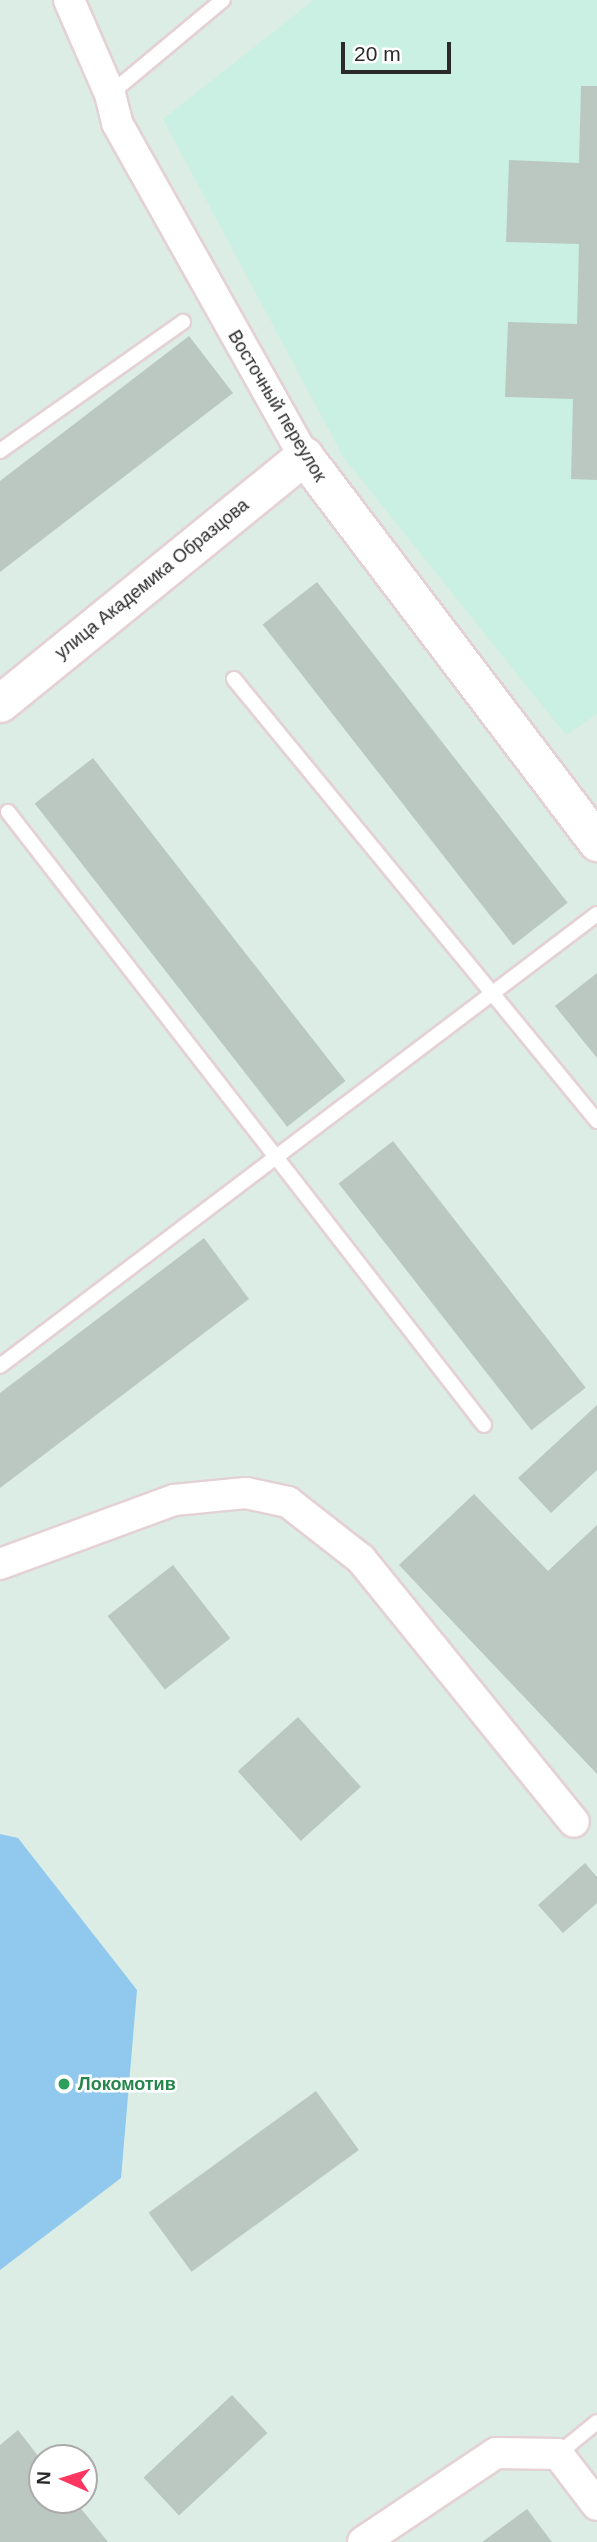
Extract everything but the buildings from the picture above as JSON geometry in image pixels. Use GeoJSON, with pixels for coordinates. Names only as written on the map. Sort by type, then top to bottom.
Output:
{"type":"FeatureCollection","features":[{"type":"Feature","properties":{"kind":"street","name":"Восточный переулок"},"geometry":{"type":"LineString","coordinates":[[69,0],[110,94],[117,123],[304,456],[597,842]]}},
{"type":"Feature","properties":{"kind":"street","name":"улица Академика Образцова"},"geometry":{"type":"LineString","coordinates":[[5,689],[304,456]]}},
{"type":"Feature","properties":{"kind":"street"},"geometry":{"type":"LineString","coordinates":[[0,1564],[174,1500],[246,1493],[288,1502],[361,1559],[574,1822]]}},
{"type":"Feature","properties":{"kind":"street"},"geometry":{"type":"LineString","coordinates":[[363,2542],[496,2453],[558,2454],[597,2505]]}},
{"type":"Feature","properties":{"kind":"lane"},"geometry":{"type":"LineString","coordinates":[[110,94],[223,0]]}},
{"type":"Feature","properties":{"kind":"lane"},"geometry":{"type":"LineString","coordinates":[[0,451],[183,322]]}},
{"type":"Feature","properties":{"kind":"lane"},"geometry":{"type":"LineString","coordinates":[[233,679],[597,1121]]}},
{"type":"Feature","properties":{"kind":"lane"},"geometry":{"type":"LineString","coordinates":[[8,812],[274,1160],[484,1424]]}},
{"type":"Feature","properties":{"kind":"lane"},"geometry":{"type":"LineString","coordinates":[[0,1366],[597,914]]}},
{"type":"Feature","properties":{"kind":"lane"},"geometry":{"type":"LineString","coordinates":[[558,2454],[597,2422]]}},
{"type":"Feature","properties":{"kind":"shaded area"},"geometry":{"type":"Polygon","coordinates":[[[314,0],[597,0],[597,714],[566,735],[344,458],[163,119],[314,0]]]}},
{"type":"Feature","properties":{"kind":"shaded area","name":"Локомотив"},"geometry":{"type":"Polygon","coordinates":[[[0,1834],[18,1838],[137,1990],[121,2178],[0,2270],[0,1834]]]}},
{"type":"Feature","properties":{"kind":"place","name":"Локомотив"},"geometry":{"type":"Point","coordinates":[64,2084]}}]}
